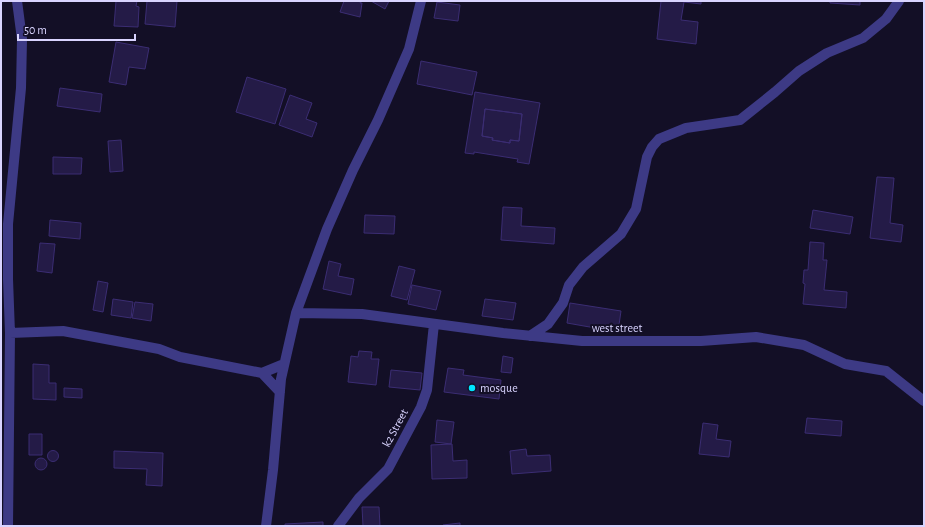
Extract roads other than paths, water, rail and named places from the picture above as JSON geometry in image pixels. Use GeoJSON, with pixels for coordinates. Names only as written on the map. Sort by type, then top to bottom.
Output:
{"type":"FeatureCollection","features":[{"type":"Feature","properties":{"kind":"street"},"geometry":{"type":"LineString","coordinates":[[8,526],[10,333],[8,224],[21,88],[22,39],[18,1]]}},
{"type":"Feature","properties":{"kind":"street"},"geometry":{"type":"LineString","coordinates":[[266,526],[280,392],[284,364],[296,313],[327,228],[353,170],[378,120],[409,49],[422,1]]}},
{"type":"Feature","properties":{"kind":"street"},"geometry":{"type":"LineString","coordinates":[[530,336],[548,324],[563,303],[569,285],[583,267],[621,234],[636,209],[647,156],[659,139],[686,128],[740,120],[799,71],[827,53],[863,38],[886,19],[899,1]]}},
{"type":"Feature","properties":{"kind":"street","name":"west street"},"geometry":{"type":"LineString","coordinates":[[296,313],[362,314],[530,336],[582,341],[701,341],[756,337],[804,345],[845,364],[886,371],[924,400]]}},
{"type":"Feature","properties":{"kind":"street","name":"k2 Street"},"geometry":{"type":"LineString","coordinates":[[338,526],[359,498],[388,469],[421,407],[427,390],[434,324]]}},
{"type":"Feature","properties":{"kind":"street"},"geometry":{"type":"LineString","coordinates":[[10,333],[63,331],[159,349],[180,357],[262,374],[280,392]]}},
{"type":"Feature","properties":{"kind":"street"},"geometry":{"type":"LineString","coordinates":[[262,374],[284,364]]}},
{"type":"Feature","properties":{"kind":"place","name":"mosque"},"geometry":{"type":"Point","coordinates":[472,388]}}]}
